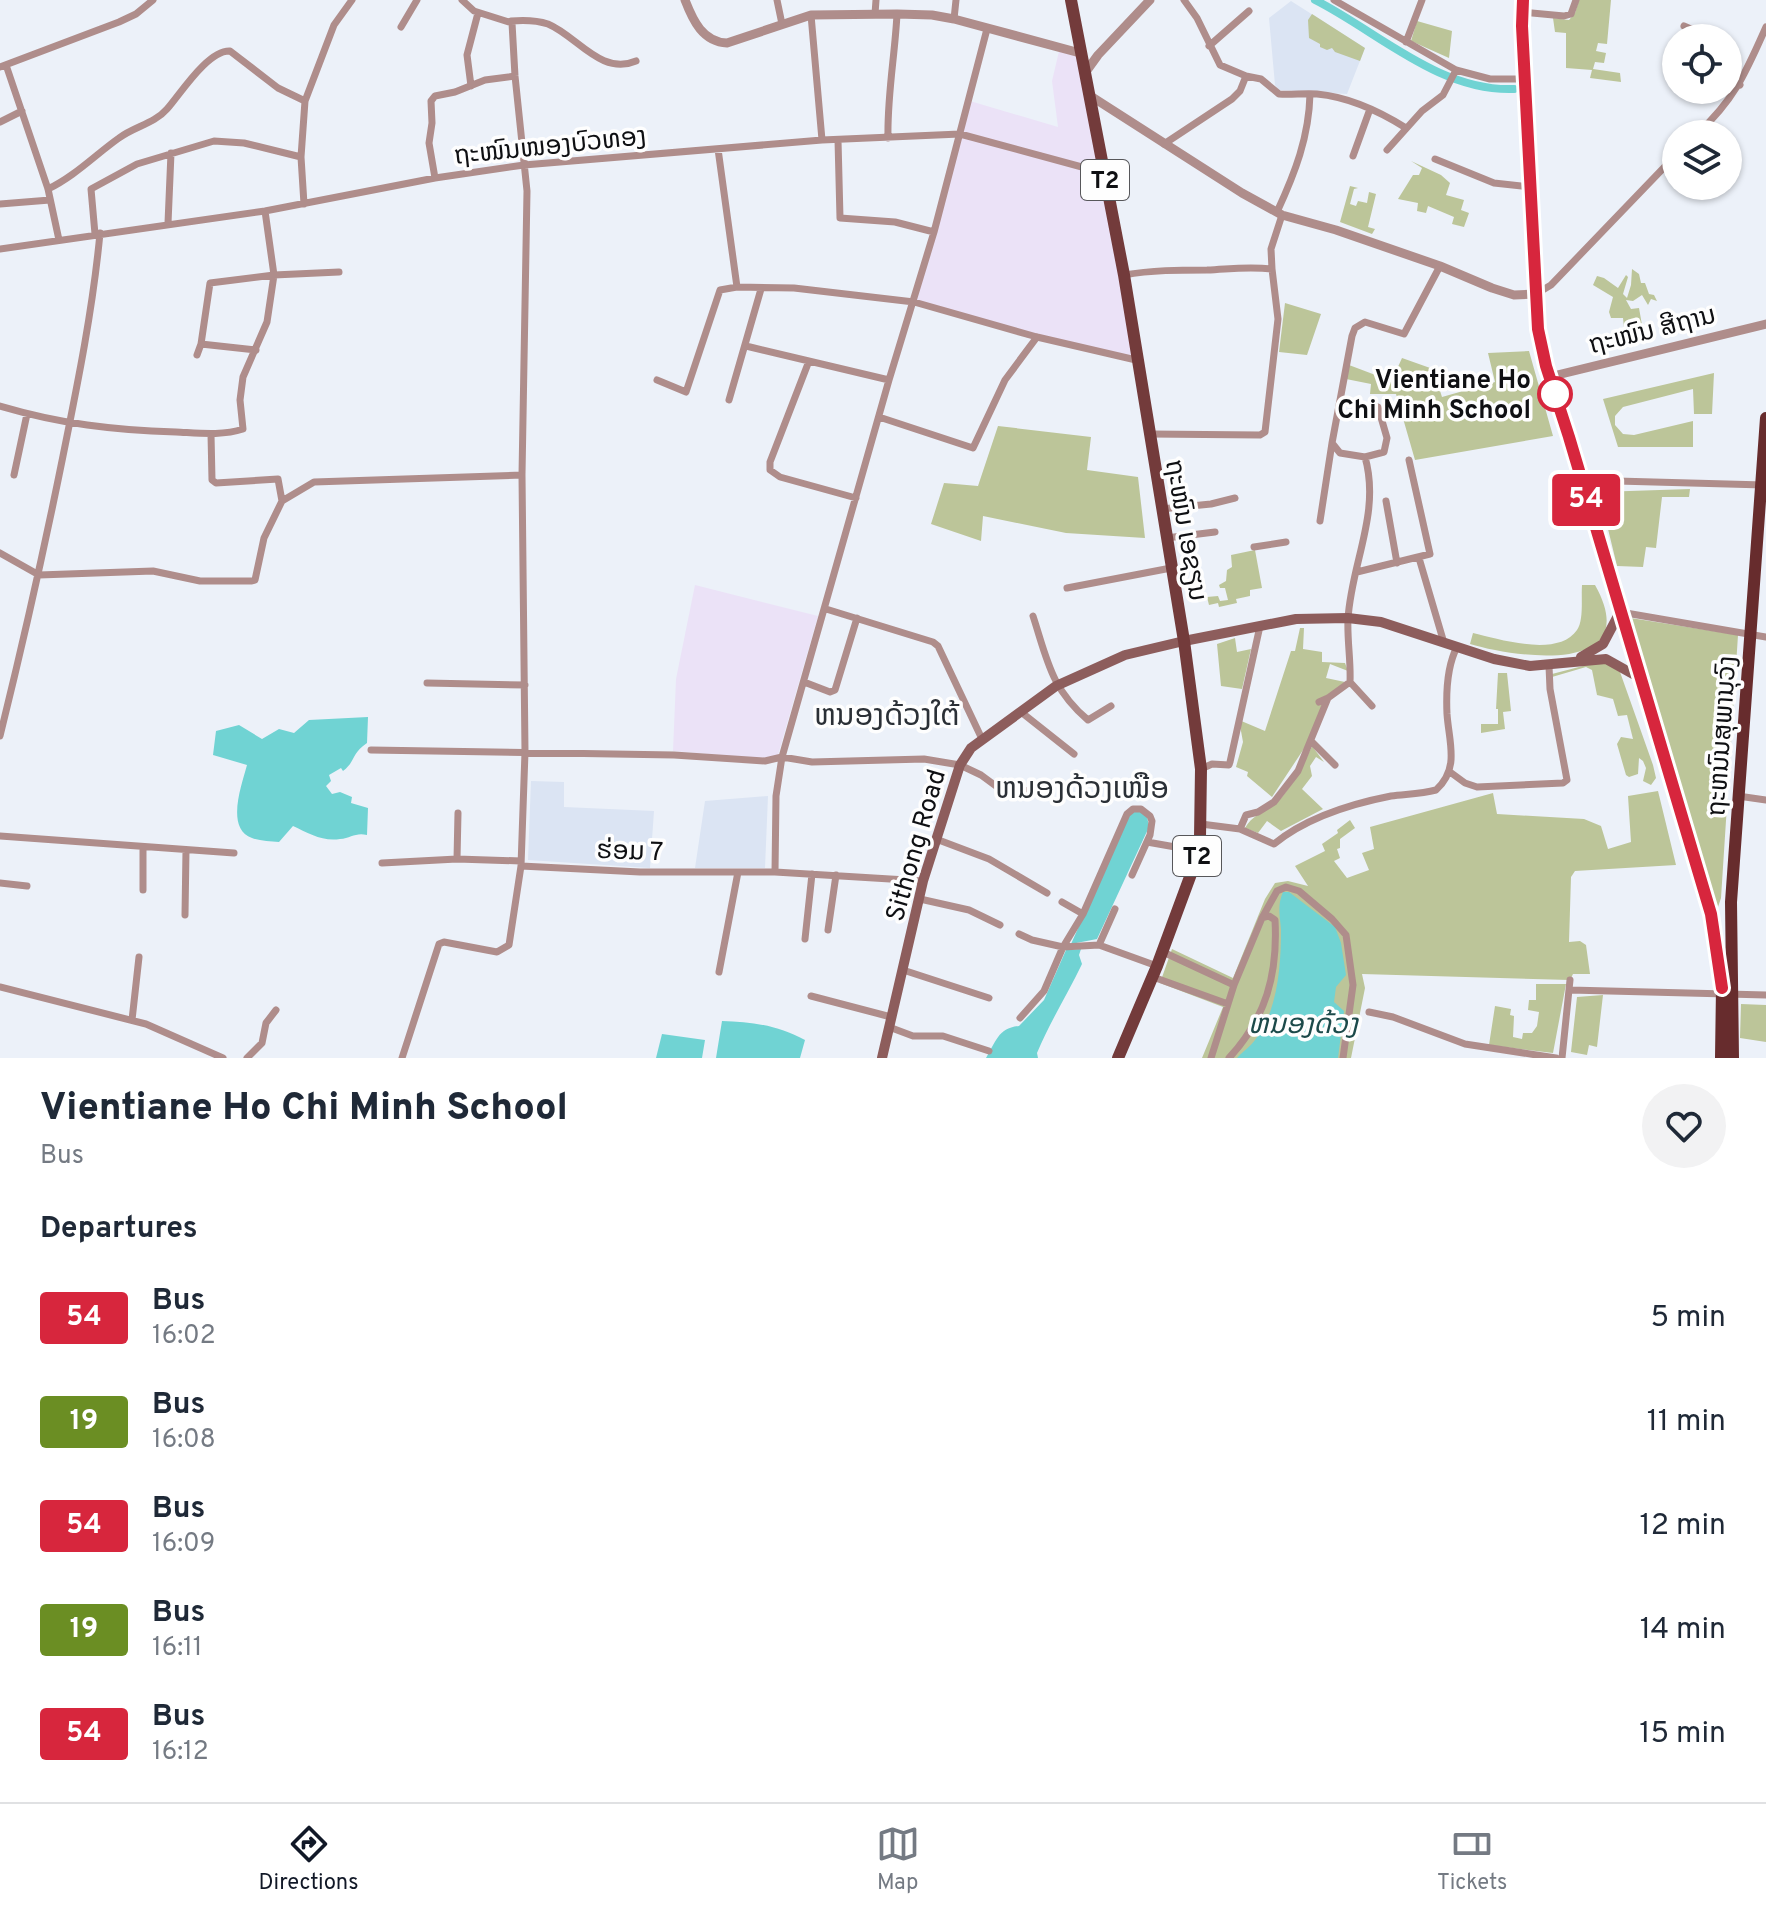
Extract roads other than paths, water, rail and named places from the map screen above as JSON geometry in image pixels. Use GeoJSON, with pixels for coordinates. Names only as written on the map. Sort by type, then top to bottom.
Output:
{"type":"FeatureCollection","features":[{"type":"Feature","properties":{"kind":"highway"},"geometry":{"type":"LineString","coordinates":[[1523,6],[1538,329],[1549,377],[1711,914],[1726,992]]}},
{"type":"Feature","properties":{"kind":"highway","name":"ຖະຫນົນສຸພານຸວົງ"},"geometry":{"type":"LineString","coordinates":[[1721,1058],[1750,633],[1764,485],[1766,418]]}},
{"type":"Feature","properties":{"kind":"highway"},"geometry":{"type":"LineString","coordinates":[[1711,914],[1725,909],[1731,902]]}},
{"type":"Feature","properties":{"kind":"highway","name":"ຖະຫນົນສຸພານຸວົງ"},"geometry":{"type":"LineString","coordinates":[[1726,992],[1733,1058]]}},
{"type":"Feature","properties":{"kind":"main road","name":"ຖະໜົນ ເອຊຽນ"},"geometry":{"type":"LineString","coordinates":[[1071,0],[1124,275],[1184,641],[1201,769],[1198,851],[1163,952],[1118,1058]]}},
{"type":"Feature","properties":{"kind":"main road","name":"Sithong Road"},"geometry":{"type":"LineString","coordinates":[[1566,663],[1589,654],[1603,644],[1620,612]]}},
{"type":"Feature","properties":{"kind":"main road","name":"Sithong Road"},"geometry":{"type":"LineString","coordinates":[[882,1058],[923,881],[960,765],[971,748],[1056,686],[1125,655],[1184,641],[1296,619],[1348,618],[1381,622],[1494,659],[1530,666],[1606,659],[1640,678]]}},
{"type":"Feature","properties":{"kind":"street"},"geometry":{"type":"LineString","coordinates":[[59,240],[48,189],[3,66],[119,22],[136,14],[153,0]]}},
{"type":"Feature","properties":{"kind":"street"},"geometry":{"type":"LineString","coordinates":[[304,204],[301,157],[305,101],[334,25],[352,0]]}},
{"type":"Feature","properties":{"kind":"street"},"geometry":{"type":"LineString","coordinates":[[401,27],[417,0]]}},
{"type":"Feature","properties":{"kind":"street"},"geometry":{"type":"LineString","coordinates":[[462,0],[478,13],[549,25],[610,64],[626,66],[636,61]]}},
{"type":"Feature","properties":{"kind":"street"},"geometry":{"type":"LineString","coordinates":[[685,0],[691,16],[706,37],[715,42],[727,43],[811,15],[932,15],[1080,53]]}},
{"type":"Feature","properties":{"kind":"street"},"geometry":{"type":"LineString","coordinates":[[777,0],[782,24]]}},
{"type":"Feature","properties":{"kind":"street"},"geometry":{"type":"LineString","coordinates":[[875,14],[876,0]]}},
{"type":"Feature","properties":{"kind":"street"},"geometry":{"type":"LineString","coordinates":[[954,19],[956,0]]}},
{"type":"Feature","properties":{"kind":"street"},"geometry":{"type":"LineString","coordinates":[[1085,73],[1150,0]]}},
{"type":"Feature","properties":{"kind":"street"},"geometry":{"type":"LineString","coordinates":[[1184,0],[1197,18],[1220,65],[1261,79],[1279,94],[1346,99],[1406,128]]}},
{"type":"Feature","properties":{"kind":"street"},"geometry":{"type":"LineString","coordinates":[[1334,0],[1455,72],[1490,79],[1525,79]]}},
{"type":"Feature","properties":{"kind":"street"},"geometry":{"type":"LineString","coordinates":[[1406,42],[1422,0]]}},
{"type":"Feature","properties":{"kind":"street"},"geometry":{"type":"LineString","coordinates":[[1523,6],[1564,16],[1571,14],[1576,0]]}},
{"type":"Feature","properties":{"kind":"street"},"geometry":{"type":"LineString","coordinates":[[1209,46],[1249,11]]}},
{"type":"Feature","properties":{"kind":"street"},"geometry":{"type":"LineString","coordinates":[[471,86],[467,55],[478,13]]}},
{"type":"Feature","properties":{"kind":"street"},"geometry":{"type":"LineString","coordinates":[[888,138],[888,101],[896,53],[897,14]]}},
{"type":"Feature","properties":{"kind":"street"},"geometry":{"type":"LineString","coordinates":[[811,15],[822,140]]}},
{"type":"Feature","properties":{"kind":"street"},"geometry":{"type":"LineString","coordinates":[[402,1058],[439,944],[444,942],[497,952],[509,945],[521,863],[525,752],[522,475],[527,191],[511,21]]}},
{"type":"Feature","properties":{"kind":"street"},"geometry":{"type":"LineString","coordinates":[[1742,81],[1766,27]]}},
{"type":"Feature","properties":{"kind":"street"},"geometry":{"type":"LineString","coordinates":[[775,872],[776,796],[782,757],[934,232],[987,29]]}},
{"type":"Feature","properties":{"kind":"street"},"geometry":{"type":"LineString","coordinates":[[48,189],[66,181],[122,136],[151,123],[165,112],[194,76],[218,53],[230,51],[278,88],[305,101]]}},
{"type":"Feature","properties":{"kind":"street"},"geometry":{"type":"LineString","coordinates":[[1387,150],[1443,95],[1455,72]]}},
{"type":"Feature","properties":{"kind":"street"},"geometry":{"type":"LineString","coordinates":[[435,178],[429,143],[431,101],[440,93],[455,92],[485,80],[515,76]]}},
{"type":"Feature","properties":{"kind":"street"},"geometry":{"type":"LineString","coordinates":[[1164,144],[1232,99],[1240,91],[1246,76]]}},
{"type":"Feature","properties":{"kind":"street"},"geometry":{"type":"LineString","coordinates":[[1149,434],[1260,435],[1265,432],[1278,319],[1271,249],[1279,213],[1303,148],[1310,94]]}},
{"type":"Feature","properties":{"kind":"street"},"geometry":{"type":"LineString","coordinates":[[1089,95],[1242,193],[1279,213],[1440,266],[1514,295],[1536,294],[1551,285],[1662,170]]}},
{"type":"Feature","properties":{"kind":"street"},"geometry":{"type":"LineString","coordinates":[[1710,120],[1725,104]]}},
{"type":"Feature","properties":{"kind":"street"},"geometry":{"type":"LineString","coordinates":[[1353,156],[1370,109]]}},
{"type":"Feature","properties":{"kind":"street"},"geometry":{"type":"LineString","coordinates":[[0,122],[22,111]]}},
{"type":"Feature","properties":{"kind":"street","name":"ຖະໜົນໜອງບົວທອງ"},"geometry":{"type":"LineString","coordinates":[[0,249],[265,211],[435,178],[524,165],[822,140],[960,134],[1104,173]]}},
{"type":"Feature","properties":{"kind":"street"},"geometry":{"type":"LineString","coordinates":[[838,140],[840,218],[895,222],[934,232]]}},
{"type":"Feature","properties":{"kind":"street"},"geometry":{"type":"LineString","coordinates":[[0,736],[39,575],[95,289],[97,233],[91,189],[137,164],[214,141],[244,143],[301,157]]}},
{"type":"Feature","properties":{"kind":"street"},"geometry":{"type":"LineString","coordinates":[[718,149],[737,287]]}},
{"type":"Feature","properties":{"kind":"street"},"geometry":{"type":"LineString","coordinates":[[168,223],[171,153]]}},
{"type":"Feature","properties":{"kind":"street"},"geometry":{"type":"LineString","coordinates":[[1435,159],[1494,183],[1531,187]]}},
{"type":"Feature","properties":{"kind":"street"},"geometry":{"type":"LineString","coordinates":[[0,204],[50,200]]}},
{"type":"Feature","properties":{"kind":"street"},"geometry":{"type":"LineString","coordinates":[[0,406],[70,424],[127,430],[211,434],[243,429],[240,393],[243,377],[267,322],[274,275],[265,211]]}},
{"type":"Feature","properties":{"kind":"street"},"geometry":{"type":"LineString","coordinates":[[1124,275],[1243,266],[1272,269]]}},
{"type":"Feature","properties":{"kind":"street"},"geometry":{"type":"LineString","coordinates":[[1320,521],[1355,328],[1365,322],[1375,323],[1404,334],[1440,266]]}},
{"type":"Feature","properties":{"kind":"street"},"geometry":{"type":"LineString","coordinates":[[197,355],[210,283],[274,275],[339,272]]}},
{"type":"Feature","properties":{"kind":"street"},"geometry":{"type":"LineString","coordinates":[[657,380],[686,392],[720,290],[737,287],[794,288],[914,302],[1037,337],[1136,360]]}},
{"type":"Feature","properties":{"kind":"street"},"geometry":{"type":"LineString","coordinates":[[729,400],[761,289]]}},
{"type":"Feature","properties":{"kind":"street","name":"ຖະໜົນ ສີຖານ"},"geometry":{"type":"LineString","coordinates":[[1549,377],[1766,324]]}},
{"type":"Feature","properties":{"kind":"street"},"geometry":{"type":"LineString","coordinates":[[879,417],[973,448],[1005,380],[1037,337]]}},
{"type":"Feature","properties":{"kind":"street"},"geometry":{"type":"LineString","coordinates":[[201,344],[256,350]]}},
{"type":"Feature","properties":{"kind":"street"},"geometry":{"type":"LineString","coordinates":[[746,346],[889,380]]}},
{"type":"Feature","properties":{"kind":"street"},"geometry":{"type":"LineString","coordinates":[[809,361],[770,462],[770,470],[780,477],[856,498]]}},
{"type":"Feature","properties":{"kind":"street"},"geometry":{"type":"LineString","coordinates":[[1332,443],[1340,453],[1365,457],[1384,452],[1387,441],[1378,407]]}},
{"type":"Feature","properties":{"kind":"street"},"geometry":{"type":"LineString","coordinates":[[14,475],[27,414]]}},
{"type":"Feature","properties":{"kind":"street"},"geometry":{"type":"LineString","coordinates":[[211,434],[212,480],[216,483],[278,479],[282,501]]}},
{"type":"Feature","properties":{"kind":"street"},"geometry":{"type":"LineString","coordinates":[[1365,457],[1369,469],[1369,523],[1348,618],[1350,682],[1372,706]]}},
{"type":"Feature","properties":{"kind":"street"},"geometry":{"type":"LineString","coordinates":[[1357,572],[1428,556],[1430,549],[1409,460]]}},
{"type":"Feature","properties":{"kind":"street"},"geometry":{"type":"LineString","coordinates":[[0,553],[39,575],[133,571],[179,575],[200,581],[255,580],[264,538],[282,501],[314,482],[522,475]]}},
{"type":"Feature","properties":{"kind":"street"},"geometry":{"type":"LineString","coordinates":[[1580,480],[1764,485]]}},
{"type":"Feature","properties":{"kind":"street"},"geometry":{"type":"LineString","coordinates":[[1161,509],[1211,504],[1235,498]]}},
{"type":"Feature","properties":{"kind":"street"},"geometry":{"type":"LineString","coordinates":[[1386,501],[1397,563]]}},
{"type":"Feature","properties":{"kind":"street"},"geometry":{"type":"LineString","coordinates":[[1166,538],[1215,532]]}},
{"type":"Feature","properties":{"kind":"street"},"geometry":{"type":"LineString","coordinates":[[1254,547],[1286,542]]}},
{"type":"Feature","properties":{"kind":"street"},"geometry":{"type":"LineString","coordinates":[[1419,558],[1444,643]]}},
{"type":"Feature","properties":{"kind":"street"},"geometry":{"type":"LineString","coordinates":[[1067,588],[1171,568]]}},
{"type":"Feature","properties":{"kind":"street"},"geometry":{"type":"LineString","coordinates":[[826,609],[938,646],[982,739]]}},
{"type":"Feature","properties":{"kind":"street"},"geometry":{"type":"LineString","coordinates":[[1620,612],[1766,637]]}},
{"type":"Feature","properties":{"kind":"street"},"geometry":{"type":"LineString","coordinates":[[1033,616],[1056,686],[1088,720],[1111,706]]}},
{"type":"Feature","properties":{"kind":"street"},"geometry":{"type":"LineString","coordinates":[[804,682],[830,692],[835,690],[857,618]]}},
{"type":"Feature","properties":{"kind":"street"},"geometry":{"type":"LineString","coordinates":[[1201,769],[1212,764],[1229,765],[1260,626]]}},
{"type":"Feature","properties":{"kind":"street"},"geometry":{"type":"LineString","coordinates":[[1201,824],[1240,829],[1274,844],[1306,823],[1336,810],[1394,796],[1432,792],[1440,787],[1450,772],[1453,759],[1447,714],[1448,683],[1451,659],[1457,647]]}},
{"type":"Feature","properties":{"kind":"street"},"geometry":{"type":"LineString","coordinates":[[1450,772],[1477,787],[1563,783],[1567,780],[1550,689],[1549,666]]}},
{"type":"Feature","properties":{"kind":"street"},"geometry":{"type":"LineString","coordinates":[[1319,702],[1350,682]]}},
{"type":"Feature","properties":{"kind":"street"},"geometry":{"type":"LineString","coordinates":[[427,683],[525,685]]}},
{"type":"Feature","properties":{"kind":"street"},"geometry":{"type":"LineString","coordinates":[[1240,829],[1246,815],[1274,802],[1298,771],[1328,698]]}},
{"type":"Feature","properties":{"kind":"street"},"geometry":{"type":"LineString","coordinates":[[1021,712],[1074,754]]}},
{"type":"Feature","properties":{"kind":"street"},"geometry":{"type":"LineString","coordinates":[[1312,742],[1335,765]]}},
{"type":"Feature","properties":{"kind":"street"},"geometry":{"type":"LineString","coordinates":[[371,750],[674,755],[765,761],[782,757],[812,762],[924,759],[960,765],[981,775],[1004,792],[1030,790]]}},
{"type":"Feature","properties":{"kind":"street"},"geometry":{"type":"LineString","coordinates":[[1738,796],[1766,800]]}},
{"type":"Feature","properties":{"kind":"street"},"geometry":{"type":"LineString","coordinates":[[1020,1018],[1041,996],[1131,810],[1141,809],[1150,816],[1152,828],[1132,875]]}},
{"type":"Feature","properties":{"kind":"street"},"geometry":{"type":"LineString","coordinates":[[457,859],[458,813]]}},
{"type":"Feature","properties":{"kind":"street"},"geometry":{"type":"LineString","coordinates":[[0,836],[234,853]]}},
{"type":"Feature","properties":{"kind":"street"},"geometry":{"type":"LineString","coordinates":[[936,839],[989,859],[1047,893]]}},
{"type":"Feature","properties":{"kind":"street"},"geometry":{"type":"LineString","coordinates":[[1147,842],[1198,851]]}},
{"type":"Feature","properties":{"kind":"street"},"geometry":{"type":"LineString","coordinates":[[143,847],[143,890]]}},
{"type":"Feature","properties":{"kind":"street"},"geometry":{"type":"LineString","coordinates":[[185,915],[186,850]]}},
{"type":"Feature","properties":{"kind":"street","name":"ຮ່ອມ 7"},"geometry":{"type":"LineString","coordinates":[[382,863],[457,859],[640,872],[775,872],[923,881]]}},
{"type":"Feature","properties":{"kind":"street"},"geometry":{"type":"LineString","coordinates":[[719,972],[738,872]]}},
{"type":"Feature","properties":{"kind":"street"},"geometry":{"type":"LineString","coordinates":[[805,939],[812,874]]}},
{"type":"Feature","properties":{"kind":"street"},"geometry":{"type":"LineString","coordinates":[[828,930],[836,875]]}},
{"type":"Feature","properties":{"kind":"street"},"geometry":{"type":"LineString","coordinates":[[0,883],[27,886]]}},
{"type":"Feature","properties":{"kind":"street"},"geometry":{"type":"LineString","coordinates":[[1211,1058],[1234,985],[1262,918],[1277,891],[1286,887],[1299,891],[1346,935],[1353,985],[1343,1058]]}},
{"type":"Feature","properties":{"kind":"street"},"geometry":{"type":"LineString","coordinates":[[920,899],[969,910],[1000,925]]}},
{"type":"Feature","properties":{"kind":"street"},"geometry":{"type":"LineString","coordinates":[[1062,902],[1083,914]]}},
{"type":"Feature","properties":{"kind":"street"},"geometry":{"type":"LineString","coordinates":[[1099,945],[1115,909]]}},
{"type":"Feature","properties":{"kind":"street"},"geometry":{"type":"LineString","coordinates":[[1229,1058],[1256,1025],[1270,987],[1275,920],[1269,916],[1262,918]]}},
{"type":"Feature","properties":{"kind":"street"},"geometry":{"type":"LineString","coordinates":[[1019,934],[1065,947],[1099,945],[1228,1004]]}},
{"type":"Feature","properties":{"kind":"street"},"geometry":{"type":"LineString","coordinates":[[1163,952],[1234,985]]}},
{"type":"Feature","properties":{"kind":"street"},"geometry":{"type":"LineString","coordinates":[[132,1020],[139,957]]}},
{"type":"Feature","properties":{"kind":"street"},"geometry":{"type":"LineString","coordinates":[[903,970],[989,998]]}},
{"type":"Feature","properties":{"kind":"street"},"geometry":{"type":"LineString","coordinates":[[1369,1012],[1402,1020],[1465,1044],[1559,1058],[1570,980]]}},
{"type":"Feature","properties":{"kind":"street"},"geometry":{"type":"LineString","coordinates":[[0,987],[132,1020],[223,1058]]}},
{"type":"Feature","properties":{"kind":"street"},"geometry":{"type":"LineString","coordinates":[[1570,990],[1766,995]]}},
{"type":"Feature","properties":{"kind":"street"},"geometry":{"type":"LineString","coordinates":[[811,996],[890,1022],[913,1036],[943,1036],[989,1051]]}},
{"type":"Feature","properties":{"kind":"street"},"geometry":{"type":"LineString","coordinates":[[247,1058],[262,1043],[266,1023],[276,1010]]}},
{"type":"Feature","properties":{"kind":"water"},"geometry":{"type":"Polygon","coordinates":[[[368,717],[367,743],[343,771],[341,768],[329,775],[331,781],[326,786],[332,794],[340,792],[352,797],[351,803],[368,808],[367,835],[334,840],[293,826],[279,842],[255,839],[244,833],[237,816],[247,765],[213,755],[216,731],[239,725],[262,739],[279,729],[294,733],[309,720],[368,717]]]}},
{"type":"Feature","properties":{"kind":"water"},"geometry":{"type":"Polygon","coordinates":[[[1140,811],[1147,816],[1149,827],[1097,939],[1071,944],[1128,817],[1132,812],[1140,811]]]}},
{"type":"Feature","properties":{"kind":"water","name":"ຫນອງດ້ວງ"},"geometry":{"type":"Polygon","coordinates":[[[1283,892],[1289,892],[1335,927],[1341,943],[1346,975],[1336,987],[1334,1002],[1344,1011],[1338,1058],[1237,1058],[1263,1028],[1273,1002],[1280,958],[1279,906],[1283,892]]]}},
{"type":"Feature","properties":{"kind":"water"},"geometry":{"type":"Polygon","coordinates":[[[1081,949],[1082,964],[1042,1042],[1038,1058],[986,1058],[1002,1033],[1019,1026],[1044,1000],[1066,950],[1081,949]]]}},
{"type":"Feature","properties":{"kind":"water"},"geometry":{"type":"Polygon","coordinates":[[[722,1021],[765,1025],[795,1035],[805,1040],[800,1058],[716,1058],[722,1021]]]}},
{"type":"Feature","properties":{"kind":"water"},"geometry":{"type":"Polygon","coordinates":[[[662,1034],[705,1040],[702,1058],[656,1058],[662,1034]]]}},
{"type":"Feature","properties":{"kind":"waterway"},"geometry":{"type":"LineString","coordinates":[[1315,0],[1434,70],[1460,81],[1514,89]]}},
{"type":"Feature","properties":{"kind":"place","name":"Vientiane Ho Chi Minh School"},"geometry":{"type":"Point","coordinates":[1555,394]}},
{"type":"Feature","properties":{"kind":"district","name":"ຫນອງດ້ວງໃຕ້"},"geometry":{"type":"Point","coordinates":[887,715]}},
{"type":"Feature","properties":{"kind":"district","name":"ຫນອງດ້ວງເໜືອ"},"geometry":{"type":"Point","coordinates":[1082,788]}}]}
